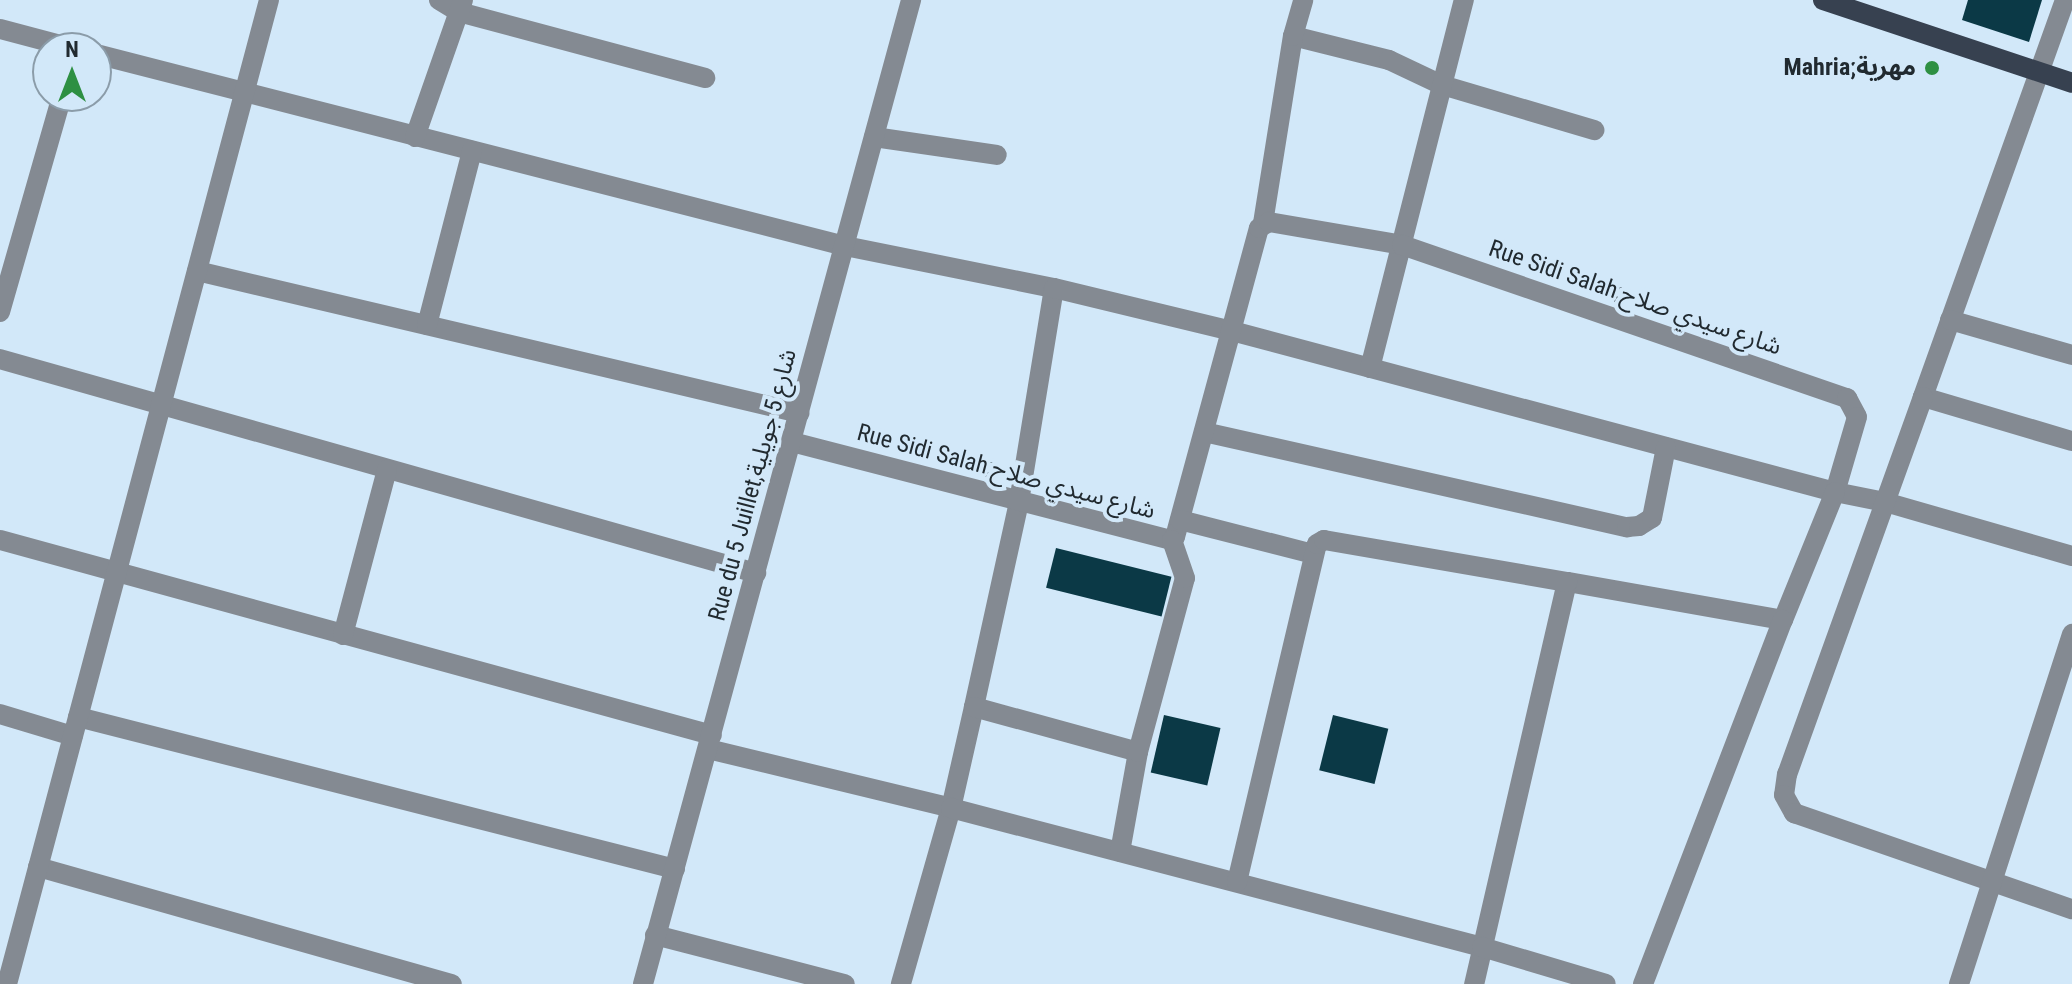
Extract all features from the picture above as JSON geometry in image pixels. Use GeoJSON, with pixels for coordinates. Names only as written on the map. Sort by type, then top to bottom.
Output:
{"type":"FeatureCollection","features":[{"type":"Feature","properties":{"kind":"main road"},"geometry":{"type":"LineString","coordinates":[[1823,0],[2072,83]]}},
{"type":"Feature","properties":{"kind":"street"},"geometry":{"type":"LineString","coordinates":[[7,984],[269,0]]}},
{"type":"Feature","properties":{"kind":"street"},"geometry":{"type":"LineString","coordinates":[[439,0],[705,78]]}},
{"type":"Feature","properties":{"kind":"street","name":"Rue du 5 Juillet,شارع 5 جويلية"},"geometry":{"type":"LineString","coordinates":[[643,984],[911,0]]}},
{"type":"Feature","properties":{"kind":"street"},"geometry":{"type":"LineString","coordinates":[[1263,223],[1293,36],[1303,0]]}},
{"type":"Feature","properties":{"kind":"street"},"geometry":{"type":"LineString","coordinates":[[1370,368],[1464,0]]}},
{"type":"Feature","properties":{"kind":"street"},"geometry":{"type":"LineString","coordinates":[[2065,0],[1787,774],[1784,795],[1794,813],[2072,909]]}},
{"type":"Feature","properties":{"kind":"street"},"geometry":{"type":"LineString","coordinates":[[415,137],[461,6]]}},
{"type":"Feature","properties":{"kind":"street"},"geometry":{"type":"LineString","coordinates":[[0,29],[32,37]]}},
{"type":"Feature","properties":{"kind":"street"},"geometry":{"type":"LineString","coordinates":[[1293,36],[1389,60],[1442,85],[1594,130]]}},
{"type":"Feature","properties":{"kind":"street"},"geometry":{"type":"LineString","coordinates":[[112,58],[845,246],[1054,288],[1232,331],[1835,492],[1885,502],[2072,556]]}},
{"type":"Feature","properties":{"kind":"street"},"geometry":{"type":"LineString","coordinates":[[0,312],[57,112]]}},
{"type":"Feature","properties":{"kind":"street"},"geometry":{"type":"LineString","coordinates":[[874,137],[997,155]]}},
{"type":"Feature","properties":{"kind":"street"},"geometry":{"type":"LineString","coordinates":[[427,325],[472,151]]}},
{"type":"Feature","properties":{"kind":"street","name":"Rue Sidi Salah;شارع سيدي صلاح"},"geometry":{"type":"LineString","coordinates":[[792,442],[1172,540],[1263,223],[1402,245],[1847,398],[1857,417],[1835,492],[1643,984]]}},
{"type":"Feature","properties":{"kind":"street"},"geometry":{"type":"LineString","coordinates":[[197,271],[799,413]]}},
{"type":"Feature","properties":{"kind":"street"},"geometry":{"type":"LineString","coordinates":[[901,984],[951,808],[974,707],[1019,502],[1054,288]]}},
{"type":"Feature","properties":{"kind":"street"},"geometry":{"type":"LineString","coordinates":[[1950,320],[2072,355]]}},
{"type":"Feature","properties":{"kind":"street"},"geometry":{"type":"LineString","coordinates":[[0,359],[756,573]]}},
{"type":"Feature","properties":{"kind":"street"},"geometry":{"type":"LineString","coordinates":[[1923,397],[2072,441]]}},
{"type":"Feature","properties":{"kind":"street"},"geometry":{"type":"LineString","coordinates":[[1204,432],[1627,527],[1639,526],[1652,518],[1666,447]]}},
{"type":"Feature","properties":{"kind":"street"},"geometry":{"type":"LineString","coordinates":[[343,635],[387,470]]}},
{"type":"Feature","properties":{"kind":"street"},"geometry":{"type":"LineString","coordinates":[[1180,520],[1313,554]]}},
{"type":"Feature","properties":{"kind":"street"},"geometry":{"type":"LineString","coordinates":[[0,540],[343,635],[710,742],[1482,947],[1606,984]]}},
{"type":"Feature","properties":{"kind":"street"},"geometry":{"type":"LineString","coordinates":[[1120,852],[1138,752],[1185,578],[1172,540]]}},
{"type":"Feature","properties":{"kind":"street"},"geometry":{"type":"LineString","coordinates":[[1237,882],[1313,554],[1317,544],[1324,540],[1783,620]]}},
{"type":"Feature","properties":{"kind":"street"},"geometry":{"type":"LineString","coordinates":[[1474,984],[1567,582]]}},
{"type":"Feature","properties":{"kind":"street"},"geometry":{"type":"LineString","coordinates":[[1959,984],[2072,634]]}},
{"type":"Feature","properties":{"kind":"street"},"geometry":{"type":"LineString","coordinates":[[974,707],[1138,752]]}},
{"type":"Feature","properties":{"kind":"street"},"geometry":{"type":"LineString","coordinates":[[0,714],[76,726],[675,869]]}},
{"type":"Feature","properties":{"kind":"street"},"geometry":{"type":"LineString","coordinates":[[38,867],[452,984]]}},
{"type":"Feature","properties":{"kind":"street"},"geometry":{"type":"LineString","coordinates":[[655,935],[845,984]]}},
{"type":"Feature","properties":{"kind":"building"},"geometry":{"type":"Polygon","coordinates":[[[1968,0],[2042,0],[2029,42],[1962,20],[1968,0]]]}},
{"type":"Feature","properties":{"kind":"building"},"geometry":{"type":"Polygon","coordinates":[[[1056,548],[1171,577],[1162,617],[1046,588],[1056,548]]]}},
{"type":"Feature","properties":{"kind":"building"},"geometry":{"type":"Polygon","coordinates":[[[1164,715],[1221,728],[1207,786],[1151,772],[1164,715]]]}},
{"type":"Feature","properties":{"kind":"building"},"geometry":{"type":"Polygon","coordinates":[[[1333,715],[1388,729],[1375,784],[1319,770],[1333,715]]]}},
{"type":"Feature","properties":{"kind":"place","name":"Mahria;مهرية"},"geometry":{"type":"Point","coordinates":[1932,68]}}]}
